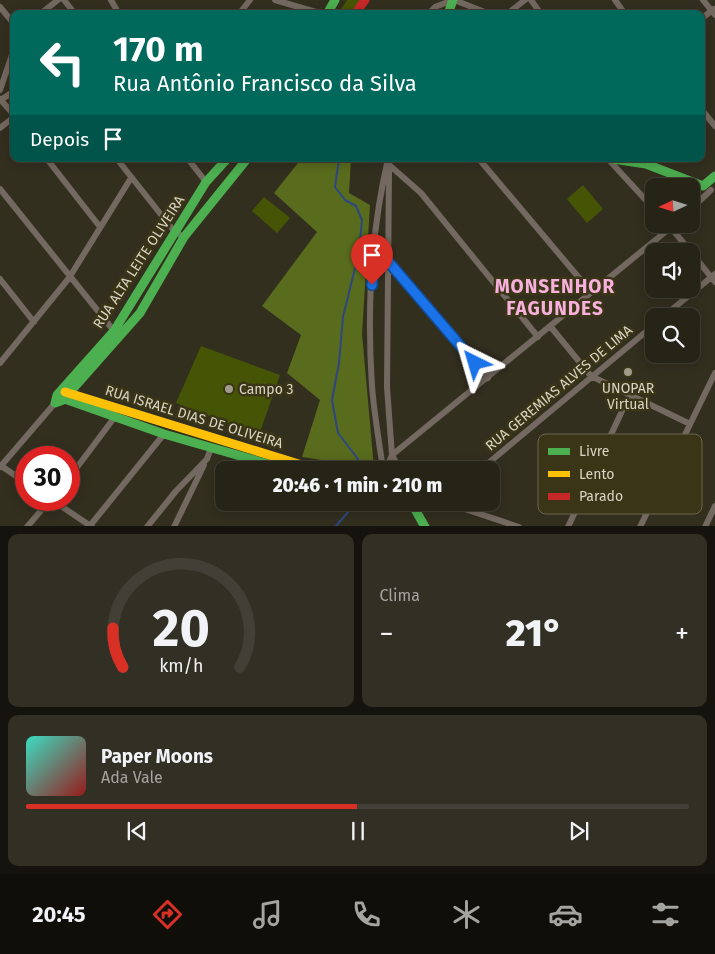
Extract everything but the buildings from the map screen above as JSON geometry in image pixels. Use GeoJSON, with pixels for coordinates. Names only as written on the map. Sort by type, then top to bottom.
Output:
{"type":"FeatureCollection","features":[{"type":"Feature","properties":{"kind":"main road","name":"RUA ALTA LEITE OLIVEIRA"},"geometry":{"type":"LineString","coordinates":[[61,396],[114,331],[174,231],[206,182],[224,162]]}},
{"type":"Feature","properties":{"kind":"main road","name":"RUA ALTA LEITE OLIVEIRA"},"geometry":{"type":"LineString","coordinates":[[61,396],[140,313],[184,237],[217,193],[244,162]]}},
{"type":"Feature","properties":{"kind":"main road"},"geometry":{"type":"LineString","coordinates":[[633,162],[646,164],[710,189],[715,176]]}},
{"type":"Feature","properties":{"kind":"main road"},"geometry":{"type":"LineString","coordinates":[[206,182],[217,193]]}},
{"type":"Feature","properties":{"kind":"main road","name":"RUA ISRAEL DIAS DE OLIVEIRA"},"geometry":{"type":"LineString","coordinates":[[61,396],[114,418],[258,461]]}},
{"type":"Feature","properties":{"kind":"main road","name":"RUA ISRAEL DIAS DE OLIVEIRA"},"geometry":{"type":"LineString","coordinates":[[61,396],[214,438],[289,461]]}},
{"type":"Feature","properties":{"kind":"main road"},"geometry":{"type":"LineString","coordinates":[[211,448],[214,438]]}},
{"type":"Feature","properties":{"kind":"main road"},"geometry":{"type":"LineString","coordinates":[[415,511],[425,526]]}},
{"type":"Feature","properties":{"kind":"street"},"geometry":{"type":"LineString","coordinates":[[45,10],[58,0]]}},
{"type":"Feature","properties":{"kind":"street"},"geometry":{"type":"LineString","coordinates":[[64,0],[72,10]]}},
{"type":"Feature","properties":{"kind":"street"},"geometry":{"type":"LineString","coordinates":[[242,10],[250,0]]}},
{"type":"Feature","properties":{"kind":"street"},"geometry":{"type":"LineString","coordinates":[[275,0],[309,10]]}},
{"type":"Feature","properties":{"kind":"street"},"geometry":{"type":"LineString","coordinates":[[432,10],[436,6],[453,0],[479,10]]}},
{"type":"Feature","properties":{"kind":"street"},"geometry":{"type":"LineString","coordinates":[[512,10],[525,0]]}},
{"type":"Feature","properties":{"kind":"street"},"geometry":{"type":"LineString","coordinates":[[703,0],[714,12]]}},
{"type":"Feature","properties":{"kind":"street"},"geometry":{"type":"LineString","coordinates":[[0,6],[10,19]]}},
{"type":"Feature","properties":{"kind":"street"},"geometry":{"type":"LineString","coordinates":[[0,90],[10,61]]}},
{"type":"Feature","properties":{"kind":"street"},"geometry":{"type":"LineString","coordinates":[[1,100],[10,111]]}},
{"type":"Feature","properties":{"kind":"street"},"geometry":{"type":"LineString","coordinates":[[705,114],[715,126]]}},
{"type":"Feature","properties":{"kind":"street"},"geometry":{"type":"LineString","coordinates":[[0,128],[10,119]]}},
{"type":"Feature","properties":{"kind":"street"},"geometry":{"type":"LineString","coordinates":[[49,162],[100,227]]}},
{"type":"Feature","properties":{"kind":"street"},"geometry":{"type":"LineString","coordinates":[[119,162],[174,231],[184,237]]}},
{"type":"Feature","properties":{"kind":"street"},"geometry":{"type":"LineString","coordinates":[[190,162],[206,182]]}},
{"type":"Feature","properties":{"kind":"street"},"geometry":{"type":"LineString","coordinates":[[383,461],[372,386],[371,294],[375,246],[388,162]]}},
{"type":"Feature","properties":{"kind":"street"},"geometry":{"type":"LineString","coordinates":[[388,162],[386,258],[387,387],[392,455],[394,461]]}},
{"type":"Feature","properties":{"kind":"street"},"geometry":{"type":"LineString","coordinates":[[389,162],[420,193],[538,336]]}},
{"type":"Feature","properties":{"kind":"street"},"geometry":{"type":"LineString","coordinates":[[482,162],[591,292]]}},
{"type":"Feature","properties":{"kind":"street"},"geometry":{"type":"LineString","coordinates":[[611,162],[645,199]]}},
{"type":"Feature","properties":{"kind":"street"},"geometry":{"type":"LineString","coordinates":[[0,363],[69,278],[131,178]]}},
{"type":"Feature","properties":{"kind":"street"},"geometry":{"type":"LineString","coordinates":[[0,189],[69,278],[114,331]]}},
{"type":"Feature","properties":{"kind":"street"},"geometry":{"type":"LineString","coordinates":[[700,199],[710,189]]}},
{"type":"Feature","properties":{"kind":"street"},"geometry":{"type":"LineString","coordinates":[[389,461],[392,455],[488,378],[661,233]]}},
{"type":"Feature","properties":{"kind":"street"},"geometry":{"type":"LineString","coordinates":[[375,246],[488,378]]}},
{"type":"Feature","properties":{"kind":"street"},"geometry":{"type":"LineString","coordinates":[[675,308],[714,278],[700,262]]}},
{"type":"Feature","properties":{"kind":"street"},"geometry":{"type":"LineString","coordinates":[[0,279],[34,322]]}},
{"type":"Feature","properties":{"kind":"street"},"geometry":{"type":"LineString","coordinates":[[550,326],[592,376],[629,396],[690,424]]}},
{"type":"Feature","properties":{"kind":"street","name":"RUA GEREMIAS ALVES DE LIMA"},"geometry":{"type":"LineString","coordinates":[[491,461],[645,332]]}},
{"type":"Feature","properties":{"kind":"street"},"geometry":{"type":"LineString","coordinates":[[685,434],[715,375]]}},
{"type":"Feature","properties":{"kind":"street","name":"RUA ALTA LEITE OLIVEIRA"},"geometry":{"type":"LineString","coordinates":[[0,466],[61,396]]}},
{"type":"Feature","properties":{"kind":"street"},"geometry":{"type":"LineString","coordinates":[[611,434],[629,396]]}},
{"type":"Feature","properties":{"kind":"street"},"geometry":{"type":"LineString","coordinates":[[80,463],[114,418]]}},
{"type":"Feature","properties":{"kind":"street"},"geometry":{"type":"LineString","coordinates":[[68,511],[90,526],[164,434]]}},
{"type":"Feature","properties":{"kind":"street"},"geometry":{"type":"LineString","coordinates":[[174,526],[211,448]]}},
{"type":"Feature","properties":{"kind":"street"},"geometry":{"type":"LineString","coordinates":[[147,526],[176,491],[207,459]]}},
{"type":"Feature","properties":{"kind":"street"},"geometry":{"type":"LineString","coordinates":[[0,466],[15,476]]}},
{"type":"Feature","properties":{"kind":"street"},"geometry":{"type":"LineString","coordinates":[[705,526],[715,506]]}},
{"type":"Feature","properties":{"kind":"street"},"geometry":{"type":"LineString","coordinates":[[26,526],[40,511]]}},
{"type":"Feature","properties":{"kind":"street"},"geometry":{"type":"LineString","coordinates":[[472,511],[520,526]]}},
{"type":"Feature","properties":{"kind":"street"},"geometry":{"type":"LineString","coordinates":[[568,526],[574,514]]}},
{"type":"Feature","properties":{"kind":"street"},"geometry":{"type":"LineString","coordinates":[[640,526],[646,514]]}},
{"type":"Feature","properties":{"kind":"green space"},"geometry":{"type":"Polygon","coordinates":[[[347,0],[363,0],[356,10],[340,10],[347,0]]]}},
{"type":"Feature","properties":{"kind":"green space"},"geometry":{"type":"Polygon","coordinates":[[[297,162],[351,162],[349,193],[370,205],[362,334],[373,461],[328,461],[302,457],[320,400],[287,373],[301,335],[262,306],[317,232],[274,193],[297,162]]]}},
{"type":"Feature","properties":{"kind":"green space"},"geometry":{"type":"Polygon","coordinates":[[[583,185],[603,209],[587,223],[567,199],[583,185]]]}},
{"type":"Feature","properties":{"kind":"green space"},"geometry":{"type":"Polygon","coordinates":[[[264,197],[290,218],[277,233],[252,211],[264,197]]]}},
{"type":"Feature","properties":{"kind":"green space","name":"Campo 3"},"geometry":{"type":"Polygon","coordinates":[[[201,346],[280,375],[259,435],[176,403],[201,346]]]}},
{"type":"Feature","properties":{"kind":"waterway"},"geometry":{"type":"LineString","coordinates":[[339,162],[335,187],[345,200],[356,206],[362,220],[359,252],[343,317],[339,363],[332,400],[338,433],[358,459],[356,461]]}},
{"type":"Feature","properties":{"kind":"waterway"},"geometry":{"type":"LineString","coordinates":[[336,526],[349,511]]}},
{"type":"Feature","properties":{"kind":"traffic: fast"},"geometry":{"type":"LineString","coordinates":[[329,10],[335,0]]}},
{"type":"Feature","properties":{"kind":"traffic: fast"},"geometry":{"type":"LineString","coordinates":[[449,10],[453,0]]}},
{"type":"Feature","properties":{"kind":"traffic: fast"},"geometry":{"type":"LineString","coordinates":[[55,403],[57,395],[114,331],[206,182],[224,162]]}},
{"type":"Feature","properties":{"kind":"traffic: fast"},"geometry":{"type":"LineString","coordinates":[[55,403],[63,400],[140,313],[184,237],[245,162]]}},
{"type":"Feature","properties":{"kind":"traffic: fast"},"geometry":{"type":"LineString","coordinates":[[633,162],[646,164],[703,186],[715,176]]}},
{"type":"Feature","properties":{"kind":"traffic: fast"},"geometry":{"type":"LineString","coordinates":[[59,397],[164,434],[258,461]]}},
{"type":"Feature","properties":{"kind":"traffic: fast"},"geometry":{"type":"LineString","coordinates":[[416,511],[424,526]]}},
{"type":"Feature","properties":{"kind":"traffic: slow"},"geometry":{"type":"LineString","coordinates":[[65,392],[289,461]]}},
{"type":"Feature","properties":{"kind":"traffic: jam"},"geometry":{"type":"LineString","coordinates":[[358,10],[365,0]]}},
{"type":"Feature","properties":{"kind":"place","name":"UNOPAR Virtual"},"geometry":{"type":"Point","coordinates":[628,372]}},
{"type":"Feature","properties":{"kind":"place","name":"Campo 3"},"geometry":{"type":"Point","coordinates":[229,389]}},
{"type":"Feature","properties":{"kind":"district","name":"MONSENHOR FAGUNDES"},"geometry":{"type":"Point","coordinates":[555,297]}},
{"type":"Feature","properties":{"kind":"route"},"geometry":{"type":"LineString","coordinates":[[372,285],[375,246],[475,363]]}}]}
